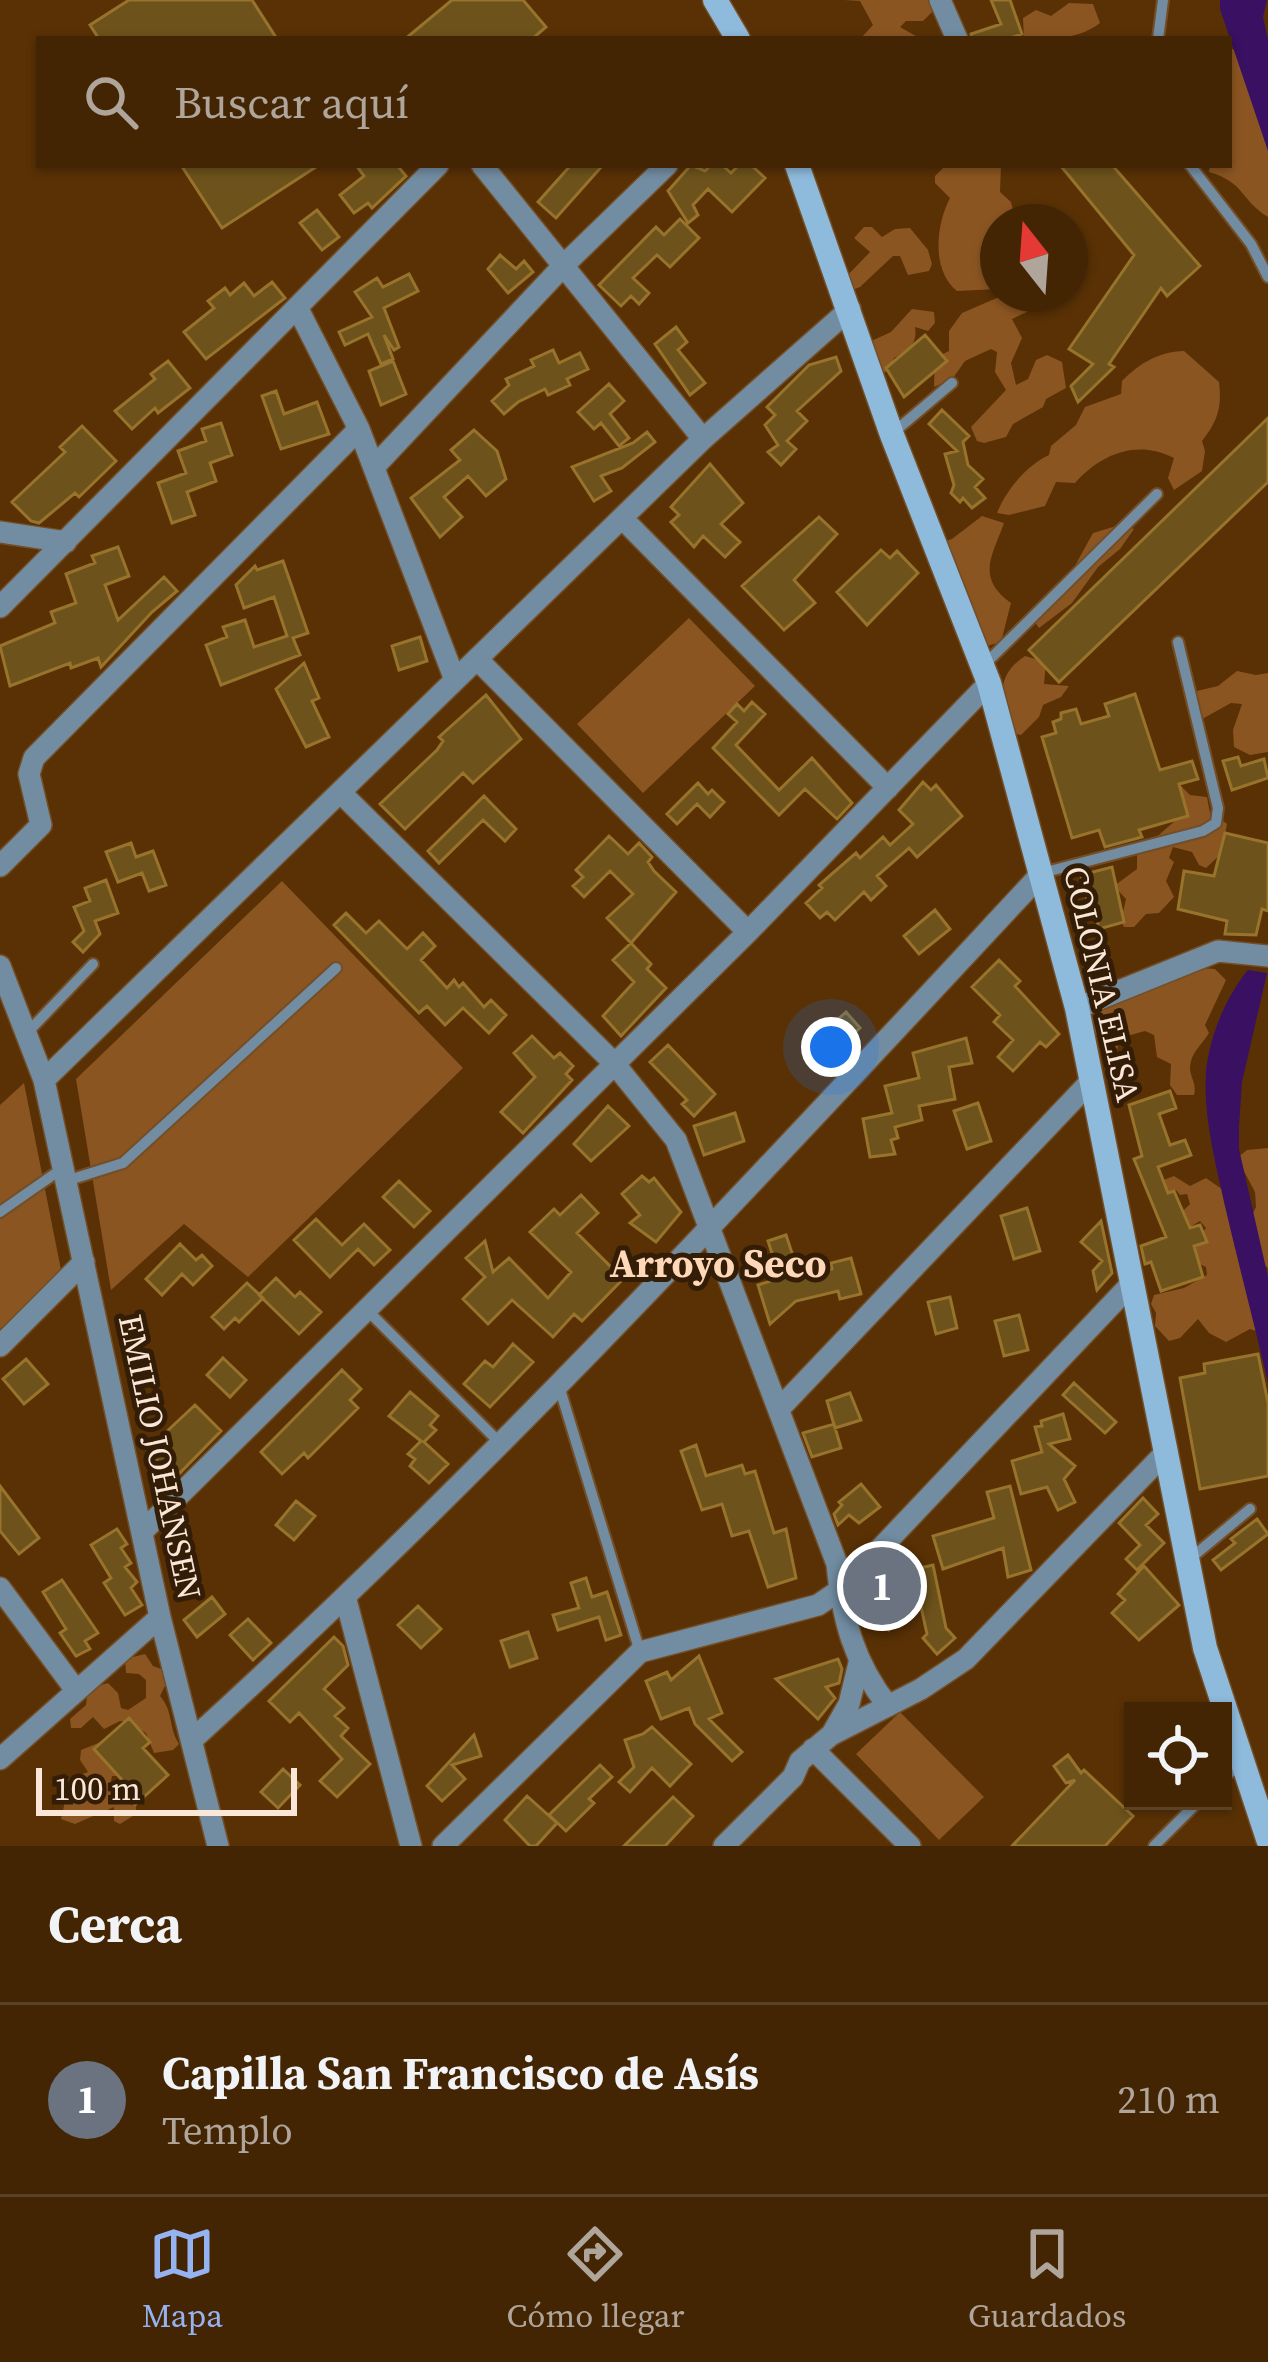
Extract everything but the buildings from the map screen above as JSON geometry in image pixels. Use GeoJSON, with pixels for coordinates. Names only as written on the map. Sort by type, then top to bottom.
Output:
{"type":"FeatureCollection","features":[{"type":"Feature","properties":{"kind":"street"},"geometry":{"type":"LineString","coordinates":[[715,0],[736,36]]}},
{"type":"Feature","properties":{"kind":"street"},"geometry":{"type":"LineString","coordinates":[[940,0],[956,36]]}},
{"type":"Feature","properties":{"kind":"street"},"geometry":{"type":"LineString","coordinates":[[0,607],[435,168]]}},
{"type":"Feature","properties":{"kind":"street"},"geometry":{"type":"LineString","coordinates":[[485,168],[704,439]]}},
{"type":"Feature","properties":{"kind":"street"},"geometry":{"type":"LineString","coordinates":[[374,467],[565,264],[664,168]]}},
{"type":"Feature","properties":{"kind":"street","name":"COLONIA ELISA"},"geometry":{"type":"LineString","coordinates":[[798,168],[892,435],[986,674],[1042,873],[1077,1008],[1233,1770],[1268,1839]]}},
{"type":"Feature","properties":{"kind":"street"},"geometry":{"type":"LineString","coordinates":[[298,309],[359,428],[455,680]]}},
{"type":"Feature","properties":{"kind":"street"},"geometry":{"type":"LineString","coordinates":[[44,1080],[704,439],[850,310]]}},
{"type":"Feature","properties":{"kind":"street"},"geometry":{"type":"LineString","coordinates":[[0,866],[41,825],[29,775],[34,758],[359,428]]}},
{"type":"Feature","properties":{"kind":"street"},"geometry":{"type":"LineString","coordinates":[[622,518],[888,788]]}},
{"type":"Feature","properties":{"kind":"street"},"geometry":{"type":"LineString","coordinates":[[0,532],[66,542]]}},
{"type":"Feature","properties":{"kind":"street"},"geometry":{"type":"LineString","coordinates":[[478,659],[748,932]]}},
{"type":"Feature","properties":{"kind":"street"},"geometry":{"type":"LineString","coordinates":[[143,1531],[748,932],[888,788],[986,674]]}},
{"type":"Feature","properties":{"kind":"street"},"geometry":{"type":"LineString","coordinates":[[341,793],[613,1062],[676,1140],[837,1564],[841,1610],[859,1663],[888,1706]]}},
{"type":"Feature","properties":{"kind":"street"},"geometry":{"type":"LineString","coordinates":[[192,1740],[346,1600],[501,1444],[711,1228],[1042,873]]}},
{"type":"Feature","properties":{"kind":"street"},"geometry":{"type":"LineString","coordinates":[[1077,1008],[1218,951],[1268,956]]}},
{"type":"Feature","properties":{"kind":"street","name":"EMILIO JOHANSEN"},"geometry":{"type":"LineString","coordinates":[[0,966],[44,1080],[214,1843]]}},
{"type":"Feature","properties":{"kind":"street"},"geometry":{"type":"LineString","coordinates":[[780,1408],[1092,1080]]}},
{"type":"Feature","properties":{"kind":"street"},"geometry":{"type":"LineString","coordinates":[[0,1346],[84,1262]]}},
{"type":"Feature","properties":{"kind":"street"},"geometry":{"type":"LineString","coordinates":[[442,1846],[640,1652],[818,1605],[839,1591],[862,1572],[1132,1282]]}},
{"type":"Feature","properties":{"kind":"street"},"geometry":{"type":"LineString","coordinates":[[706,1846],[785,1767],[966,1659],[1167,1451]]}},
{"type":"Feature","properties":{"kind":"street"},"geometry":{"type":"LineString","coordinates":[[0,1588],[75,1690]]}},
{"type":"Feature","properties":{"kind":"street"},"geometry":{"type":"LineString","coordinates":[[346,1600],[411,1846]]}},
{"type":"Feature","properties":{"kind":"street"},"geometry":{"type":"LineString","coordinates":[[0,1759],[160,1617]]}},
{"type":"Feature","properties":{"kind":"street"},"geometry":{"type":"LineString","coordinates":[[724,1846],[793,1777],[849,1704],[859,1663]]}},
{"type":"Feature","properties":{"kind":"street"},"geometry":{"type":"LineString","coordinates":[[815,1748],[910,1846]]}},
{"type":"Feature","properties":{"kind":"lane"},"geometry":{"type":"LineString","coordinates":[[1158,36],[1163,0]]}},
{"type":"Feature","properties":{"kind":"lane"},"geometry":{"type":"LineString","coordinates":[[1192,168],[1251,244],[1268,277]]}},
{"type":"Feature","properties":{"kind":"lane"},"geometry":{"type":"LineString","coordinates":[[892,435],[952,382]]}},
{"type":"Feature","properties":{"kind":"lane"},"geometry":{"type":"LineString","coordinates":[[986,674],[1157,494]]}},
{"type":"Feature","properties":{"kind":"lane"},"geometry":{"type":"LineString","coordinates":[[1042,873],[1202,831],[1216,823],[1218,808],[1178,642]]}},
{"type":"Feature","properties":{"kind":"lane"},"geometry":{"type":"LineString","coordinates":[[26,1034],[93,964]]}},
{"type":"Feature","properties":{"kind":"lane"},"geometry":{"type":"LineString","coordinates":[[0,1212],[65,1175],[104,1173],[123,1163],[336,968]]}},
{"type":"Feature","properties":{"kind":"lane"},"geometry":{"type":"LineString","coordinates":[[366,1309],[501,1444]]}},
{"type":"Feature","properties":{"kind":"lane"},"geometry":{"type":"LineString","coordinates":[[558,1384],[640,1652]]}},
{"type":"Feature","properties":{"kind":"lane"},"geometry":{"type":"LineString","coordinates":[[1188,1560],[1250,1509]]}},
{"type":"Feature","properties":{"kind":"lane"},"geometry":{"type":"LineString","coordinates":[[1154,1846],[1190,1810]]}},
{"type":"Feature","properties":{"kind":"shaded area"},"geometry":{"type":"Polygon","coordinates":[[[844,0],[931,0],[934,10],[923,21],[906,21],[900,27],[916,36],[863,36],[873,25],[860,1],[844,0]]]}},
{"type":"Feature","properties":{"kind":"shaded area"},"geometry":{"type":"Polygon","coordinates":[[[1220,0],[1267,0],[1263,17],[1268,40],[1268,151],[1232,36],[1220,0]]]}},
{"type":"Feature","properties":{"kind":"shaded area"},"geometry":{"type":"Polygon","coordinates":[[[1069,3],[1093,4],[1100,23],[1073,36],[1024,36],[1023,18],[1036,10],[1051,16],[1069,3]]]}},
{"type":"Feature","properties":{"kind":"shaded area"},"geometry":{"type":"Polygon","coordinates":[[[1232,49],[1240,53],[1268,121],[1268,217],[1230,181],[1209,172],[1210,168],[1232,168],[1232,49]]]}},
{"type":"Feature","properties":{"kind":"shaded area"},"geometry":{"type":"Polygon","coordinates":[[[943,168],[1001,168],[1000,192],[1012,204],[980,204],[980,290],[957,291],[943,271],[939,234],[950,198],[935,183],[943,168]]]}},
{"type":"Feature","properties":{"kind":"shaded area"},"geometry":{"type":"Polygon","coordinates":[[[864,227],[872,227],[882,237],[895,229],[910,228],[928,250],[929,271],[908,275],[900,256],[893,256],[860,287],[847,292],[845,278],[870,252],[854,238],[864,227]]]}},
{"type":"Feature","properties":{"kind":"shaded area"},"geometry":{"type":"Polygon","coordinates":[[[980,305],[980,312],[1027,312],[1012,319],[1022,338],[1011,363],[1016,385],[1028,379],[1036,360],[1047,355],[1062,362],[1066,388],[1013,424],[1006,437],[984,443],[977,441],[971,427],[1006,390],[995,372],[997,352],[991,349],[965,361],[953,378],[934,387],[935,358],[949,351],[949,331],[962,313],[980,305]]]}},
{"type":"Feature","properties":{"kind":"shaded area"},"geometry":{"type":"Polygon","coordinates":[[[912,309],[934,312],[935,323],[928,331],[915,327],[911,346],[882,374],[867,343],[891,332],[912,309]]]}},
{"type":"Feature","properties":{"kind":"shaded area"},"geometry":{"type":"Polygon","coordinates":[[[1184,351],[1219,382],[1218,413],[1202,441],[1202,471],[1174,490],[1168,478],[1174,458],[1147,450],[1120,452],[1096,464],[1075,483],[1056,482],[1045,506],[1009,515],[997,513],[1018,480],[1049,455],[1051,446],[1076,425],[1085,407],[1121,394],[1122,381],[1150,360],[1184,351]]]}},
{"type":"Feature","properties":{"kind":"shaded area"},"geometry":{"type":"Polygon","coordinates":[[[982,516],[1004,523],[990,575],[1011,603],[1001,642],[983,647],[940,543],[982,516]]]}},
{"type":"Feature","properties":{"kind":"shaded area"},"geometry":{"type":"Polygon","coordinates":[[[1123,524],[1134,529],[1120,549],[1098,567],[1072,603],[1039,628],[1032,618],[1065,584],[1093,533],[1123,524]]]}},
{"type":"Feature","properties":{"kind":"shaded area"},"geometry":{"type":"Polygon","coordinates":[[[689,618],[755,686],[643,793],[577,724],[689,618]]]}},
{"type":"Feature","properties":{"kind":"shaded area"},"geometry":{"type":"Polygon","coordinates":[[[1025,656],[1046,662],[1044,684],[1069,686],[1061,697],[1043,705],[1039,717],[1021,735],[1012,733],[1003,690],[1008,672],[1025,656]]]}},
{"type":"Feature","properties":{"kind":"shaded area"},"geometry":{"type":"Polygon","coordinates":[[[1237,671],[1268,673],[1268,752],[1250,755],[1234,747],[1233,730],[1242,704],[1231,703],[1204,718],[1187,706],[1197,691],[1218,686],[1237,671]]]}},
{"type":"Feature","properties":{"kind":"shaded area"},"geometry":{"type":"Polygon","coordinates":[[[1181,786],[1190,795],[1207,797],[1212,824],[1222,820],[1227,824],[1221,854],[1206,868],[1192,852],[1173,847],[1169,858],[1174,862],[1166,881],[1174,897],[1159,913],[1146,914],[1134,927],[1124,927],[1126,899],[1114,886],[1137,869],[1137,854],[1176,820],[1161,792],[1181,786]]]}},
{"type":"Feature","properties":{"kind":"shaded area"},"geometry":{"type":"Polygon","coordinates":[[[282,881],[463,1068],[248,1277],[184,1224],[111,1290],[76,1079],[282,881]]]}},
{"type":"Feature","properties":{"kind":"shaded area"},"geometry":{"type":"Polygon","coordinates":[[[1203,968],[1215,969],[1226,980],[1205,1025],[1209,1033],[1191,1062],[1194,1095],[1177,1095],[1170,1085],[1171,1064],[1157,1057],[1154,1035],[1145,1031],[1120,1038],[1117,1050],[1127,1068],[1106,1073],[1099,1039],[1089,1021],[1163,978],[1174,981],[1203,968]]]}},
{"type":"Feature","properties":{"kind":"shaded area"},"geometry":{"type":"Polygon","coordinates":[[[1248,970],[1267,973],[1242,1082],[1239,1149],[1268,1277],[1268,1383],[1206,1105],[1206,1072],[1215,1032],[1248,970]]]}},
{"type":"Feature","properties":{"kind":"shaded area"},"geometry":{"type":"Polygon","coordinates":[[[24,1083],[62,1275],[0,1329],[0,1105],[24,1083]]]}},
{"type":"Feature","properties":{"kind":"shaded area"},"geometry":{"type":"Polygon","coordinates":[[[1268,1148],[1268,1268],[1259,1261],[1251,1217],[1255,1192],[1237,1158],[1247,1150],[1268,1148]]]}},
{"type":"Feature","properties":{"kind":"shaded area"},"geometry":{"type":"Polygon","coordinates":[[[1174,1176],[1190,1186],[1206,1178],[1226,1192],[1262,1333],[1250,1329],[1226,1342],[1209,1333],[1198,1319],[1180,1338],[1169,1341],[1155,1326],[1154,1295],[1184,1288],[1207,1275],[1206,1267],[1196,1262],[1190,1250],[1206,1228],[1200,1221],[1188,1228],[1170,1224],[1190,1204],[1187,1194],[1176,1190],[1164,1196],[1156,1183],[1174,1176]]]}},
{"type":"Feature","properties":{"kind":"shaded area"},"geometry":{"type":"Polygon","coordinates":[[[145,1654],[153,1666],[164,1670],[167,1682],[160,1696],[179,1744],[173,1750],[154,1753],[146,1733],[128,1722],[104,1729],[93,1717],[81,1728],[71,1728],[70,1719],[86,1705],[88,1689],[108,1683],[118,1693],[121,1708],[128,1710],[146,1698],[146,1680],[126,1673],[125,1659],[145,1654]]]}},
{"type":"Feature","properties":{"kind":"shaded area"},"geometry":{"type":"Polygon","coordinates":[[[900,1712],[984,1797],[939,1840],[856,1754],[900,1712]]]}},
{"type":"Feature","properties":{"kind":"shaded area"},"geometry":{"type":"Polygon","coordinates":[[[101,1742],[119,1776],[112,1776],[111,1781],[120,1790],[120,1799],[136,1807],[136,1814],[120,1824],[114,1821],[114,1807],[75,1824],[61,1819],[66,1797],[60,1782],[88,1772],[80,1760],[81,1750],[101,1742]]]}},
{"type":"Feature","properties":{"kind":"place","name":"Capilla San Francisco de Asís"},"geometry":{"type":"Point","coordinates":[882,1586]}},
{"type":"Feature","properties":{"kind":"district","name":"Arroyo Seco"},"geometry":{"type":"Point","coordinates":[718,1263]}}]}
